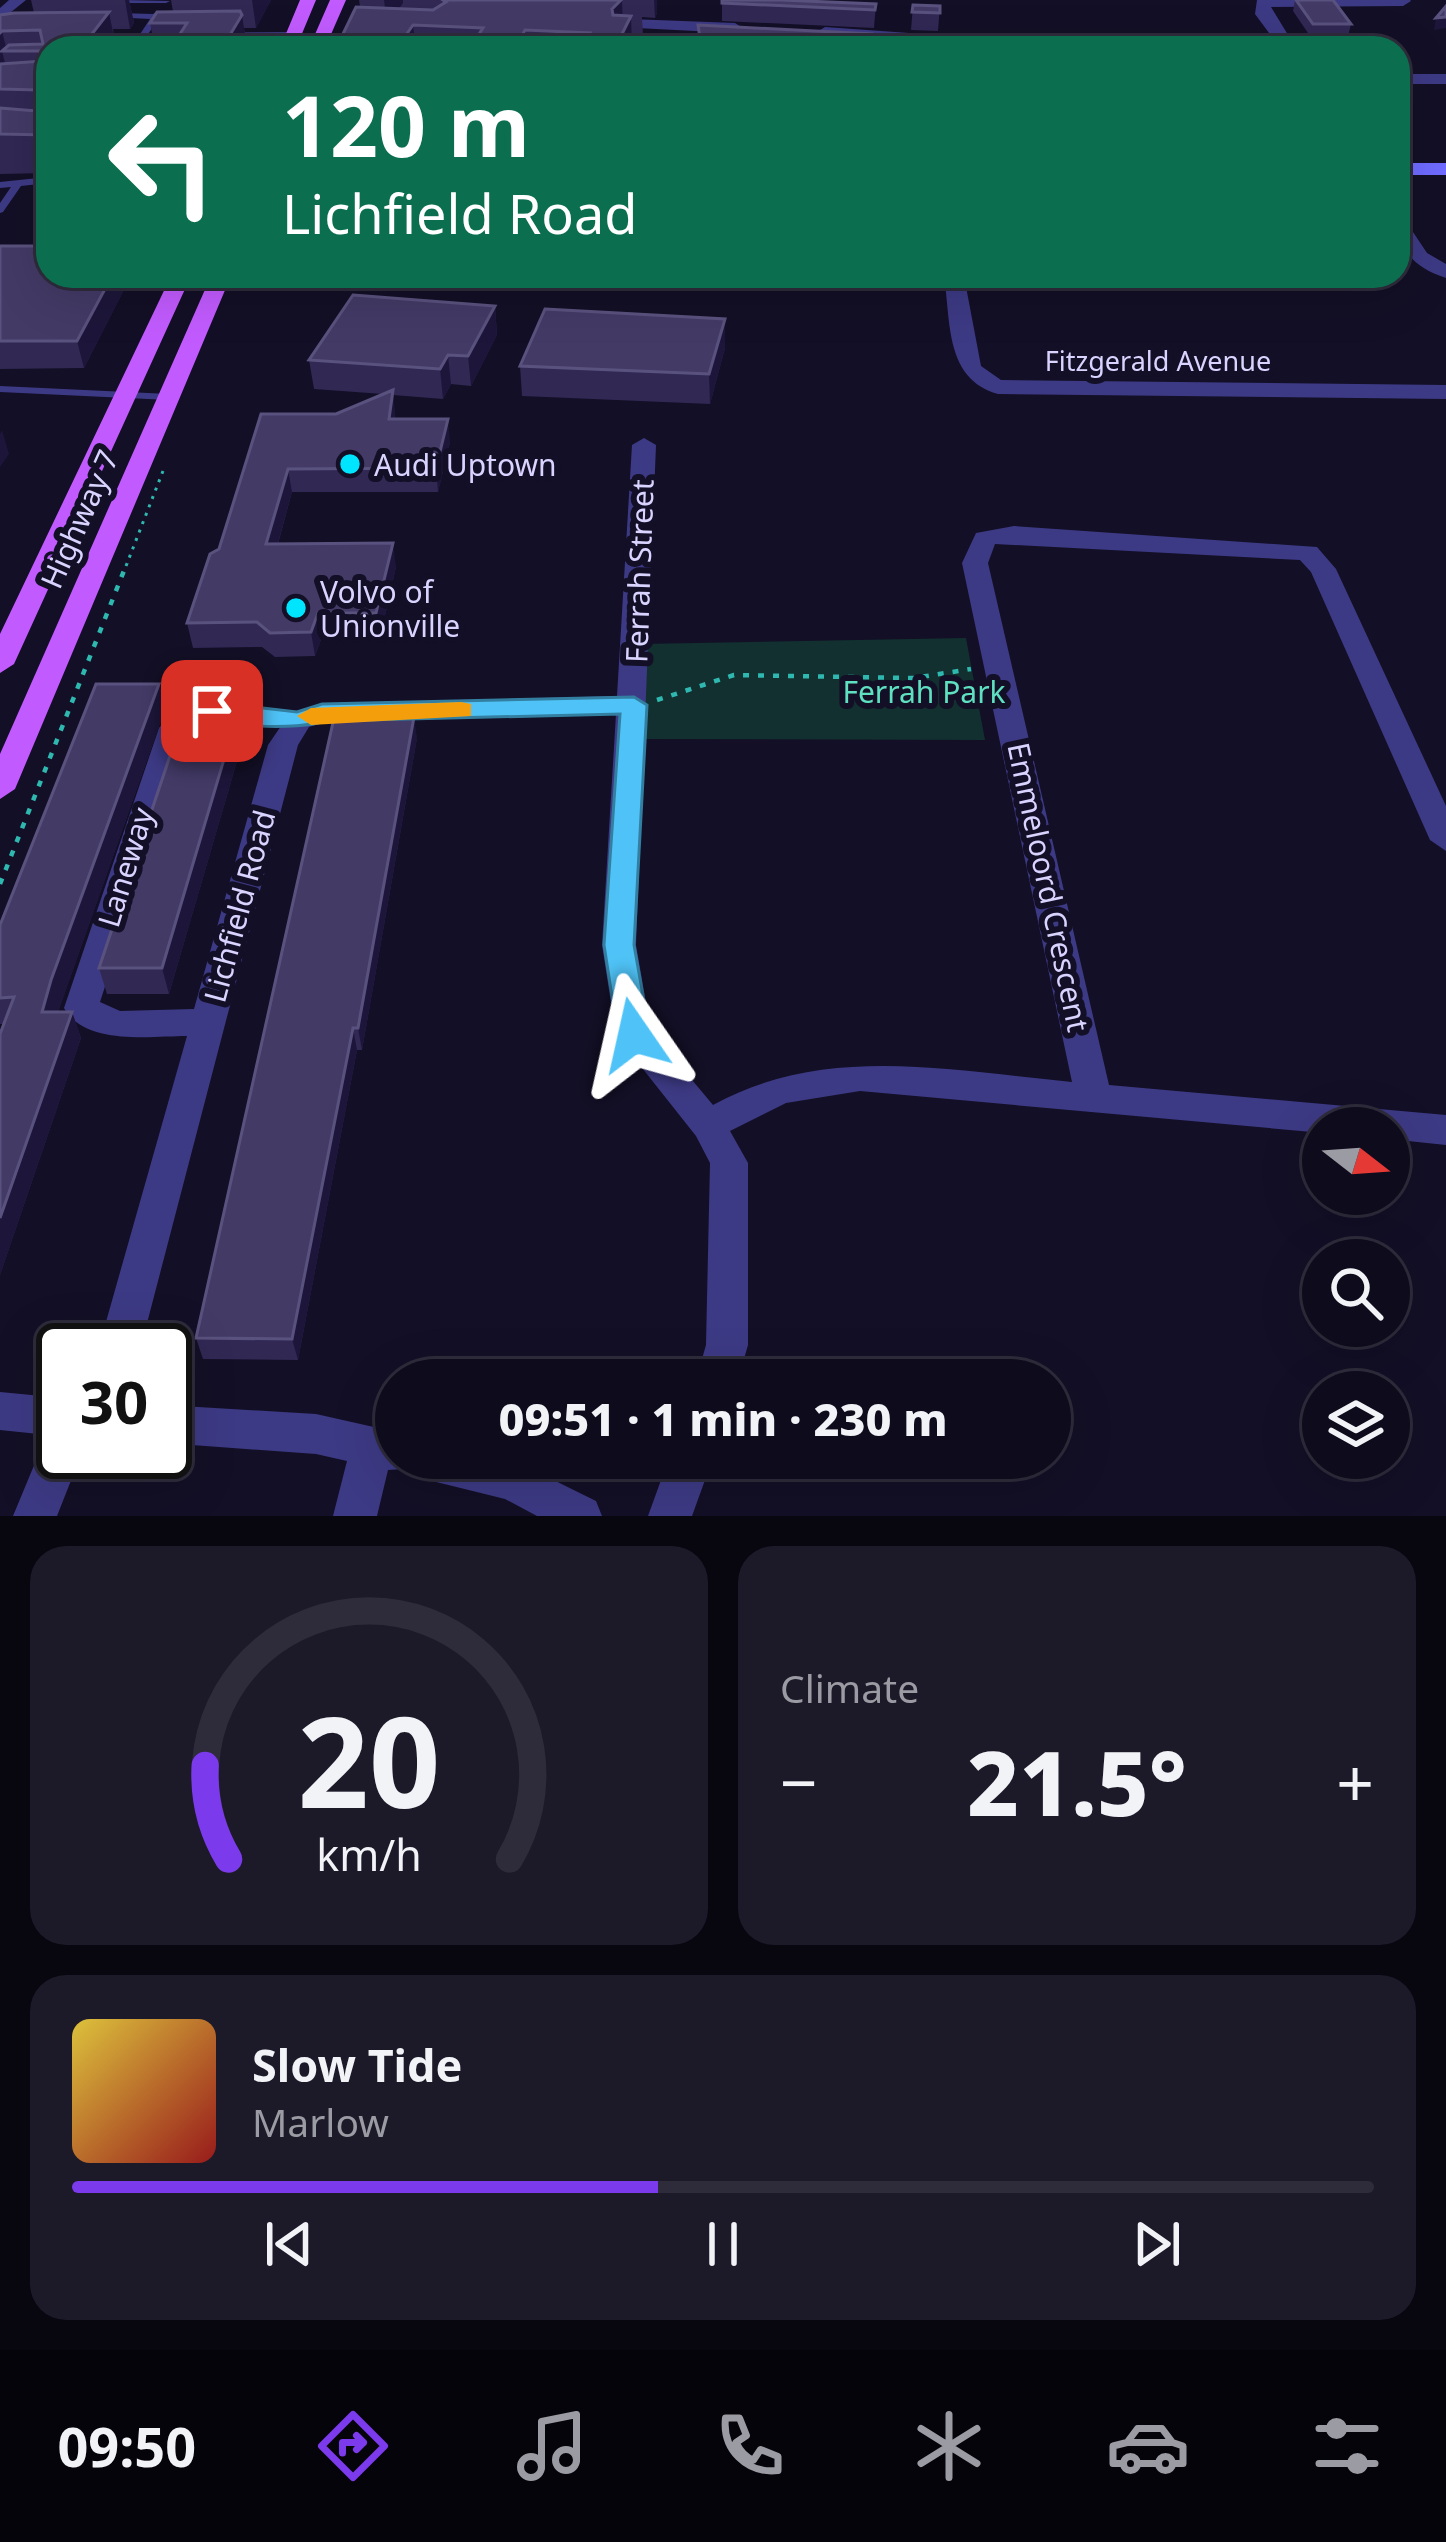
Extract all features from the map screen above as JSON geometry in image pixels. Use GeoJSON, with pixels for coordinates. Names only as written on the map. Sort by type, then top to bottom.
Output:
{"type":"FeatureCollection","features":[{"type":"Feature","properties":{"kind":"main road"},"geometry":{"type":"LineString","coordinates":[[293,36],[308,0]]}},
{"type":"Feature","properties":{"kind":"main road"},"geometry":{"type":"LineString","coordinates":[[322,36],[338,0]]}},
{"type":"Feature","properties":{"kind":"main road"},"geometry":{"type":"LineString","coordinates":[[1410,169],[1446,169]]}},
{"type":"Feature","properties":{"kind":"main road","name":"Highway 7"},"geometry":{"type":"LineString","coordinates":[[0,664],[176,288]]}},
{"type":"Feature","properties":{"kind":"main road","name":"Highway 7"},"geometry":{"type":"LineString","coordinates":[[0,789],[216,288]]}},
{"type":"Feature","properties":{"kind":"street"},"geometry":{"type":"LineString","coordinates":[[0,16],[18,0]]}},
{"type":"Feature","properties":{"kind":"street"},"geometry":{"type":"LineString","coordinates":[[1279,36],[1263,14],[1263,2],[1403,2]]}},
{"type":"Feature","properties":{"kind":"street"},"geometry":{"type":"LineString","coordinates":[[590,22],[751,29]]}},
{"type":"Feature","properties":{"kind":"street"},"geometry":{"type":"LineString","coordinates":[[673,36],[680,26]]}},
{"type":"Feature","properties":{"kind":"street"},"geometry":{"type":"LineString","coordinates":[[795,31],[916,36]]}},
{"type":"Feature","properties":{"kind":"street"},"geometry":{"type":"LineString","coordinates":[[335,36],[344,33]]}},
{"type":"Feature","properties":{"kind":"street"},"geometry":{"type":"LineString","coordinates":[[0,39],[36,40]]}},
{"type":"Feature","properties":{"kind":"street"},"geometry":{"type":"LineString","coordinates":[[1410,80],[1446,79]]}},
{"type":"Feature","properties":{"kind":"street"},"geometry":{"type":"LineString","coordinates":[[1410,244],[1418,257],[1446,272]]}},
{"type":"Feature","properties":{"kind":"street","name":"Fitzgerald Avenue"},"geometry":{"type":"LineString","coordinates":[[956,288],[970,367],[979,380],[998,387],[1446,392]]}},
{"type":"Feature","properties":{"kind":"street","name":"Ferrah Street"},"geometry":{"type":"LineString","coordinates":[[644,446],[619,945],[634,1035],[709,1126],[729,1163],[723,1359]]}},
{"type":"Feature","properties":{"kind":"street","name":"Emmeloord Crescent"},"geometry":{"type":"LineString","coordinates":[[1094,1094],[975,562],[985,538],[1014,534],[1308,554],[1323,569],[1446,840]]}},
{"type":"Feature","properties":{"kind":"street"},"geometry":{"type":"LineString","coordinates":[[299,721],[322,712],[634,705]]}},
{"type":"Feature","properties":{"kind":"street","name":"Laneway"},"geometry":{"type":"LineString","coordinates":[[208,1022],[117,1024],[81,1008],[174,728],[190,716],[212,711],[299,721]]}},
{"type":"Feature","properties":{"kind":"street","name":"Lichfield Road"},"geometry":{"type":"LineString","coordinates":[[126,1323],[283,745],[299,721]]}},
{"type":"Feature","properties":{"kind":"street"},"geometry":{"type":"LineString","coordinates":[[709,1126],[745,1100],[826,1079],[1094,1094],[1446,1130]]}},
{"type":"Feature","properties":{"kind":"street"},"geometry":{"type":"LineString","coordinates":[[0,1411],[36,1414]]}},
{"type":"Feature","properties":{"kind":"street"},"geometry":{"type":"LineString","coordinates":[[192,1426],[316,1434],[375,1447]]}},
{"type":"Feature","properties":{"kind":"street"},"geometry":{"type":"LineString","coordinates":[[355,1516],[375,1470]]}},
{"type":"Feature","properties":{"kind":"street"},"geometry":{"type":"LineString","coordinates":[[35,1516],[50,1479]]}},
{"type":"Feature","properties":{"kind":"street"},"geometry":{"type":"LineString","coordinates":[[509,1479],[580,1516]]}},
{"type":"Feature","properties":{"kind":"street"},"geometry":{"type":"LineString","coordinates":[[670,1516],[684,1479]]}},
{"type":"Feature","properties":{"kind":"lane"},"geometry":{"type":"LineString","coordinates":[[166,0],[116,5],[110,15],[173,16]]}},
{"type":"Feature","properties":{"kind":"lane"},"geometry":{"type":"LineString","coordinates":[[143,36],[166,0]]}},
{"type":"Feature","properties":{"kind":"lane"},"geometry":{"type":"LineString","coordinates":[[0,185],[36,182]]}},
{"type":"Feature","properties":{"kind":"lane"},"geometry":{"type":"LineString","coordinates":[[0,209],[17,184]]}},
{"type":"Feature","properties":{"kind":"lane"},"geometry":{"type":"LineString","coordinates":[[0,389],[169,397]]}},
{"type":"Feature","properties":{"kind":"path"},"geometry":{"type":"LineString","coordinates":[[0,884],[165,477],[161,464]]}},
{"type":"Feature","properties":{"kind":"path"},"geometry":{"type":"LineString","coordinates":[[634,705],[696,692],[734,675],[914,678],[1000,664]]}},
{"type":"Feature","properties":{"kind":"green space","name":"Ferrah Park"},"geometry":{"type":"Polygon","coordinates":[[[966,638],[985,740],[639,739],[642,644],[966,638]]]}},
{"type":"Feature","properties":{"kind":"building"},"geometry":{"type":"Polygon","coordinates":[[[443,0],[621,0],[612,9],[613,15],[631,16],[621,36],[525,30],[522,36],[478,36],[483,28],[413,25],[405,36],[342,36],[356,7],[433,10],[446,2],[443,0]]]}},
{"type":"Feature","properties":{"kind":"building"},"geometry":{"type":"Polygon","coordinates":[[[722,0],[782,0],[876,4],[875,10],[722,0]]]}},
{"type":"Feature","properties":{"kind":"building"},"geometry":{"type":"Polygon","coordinates":[[[1296,0],[1333,0],[1351,24],[1313,24],[1296,0]]]}},
{"type":"Feature","properties":{"kind":"building"},"geometry":{"type":"Polygon","coordinates":[[[913,5],[940,6],[940,13],[912,12],[913,5]]]}},
{"type":"Feature","properties":{"kind":"building"},"geometry":{"type":"Polygon","coordinates":[[[240,11],[242,15],[229,36],[179,36],[187,23],[150,23],[157,12],[240,11]]]}},
{"type":"Feature","properties":{"kind":"building"},"geometry":{"type":"Polygon","coordinates":[[[109,12],[90,36],[41,36],[40,30],[0,33],[0,15],[109,12]]]}},
{"type":"Feature","properties":{"kind":"building"},"geometry":{"type":"Polygon","coordinates":[[[698,25],[872,34],[872,36],[700,36],[698,25]]]}},
{"type":"Feature","properties":{"kind":"building"},"geometry":{"type":"Polygon","coordinates":[[[36,44],[36,51],[2,51],[9,45],[36,44]]]}},
{"type":"Feature","properties":{"kind":"building"},"geometry":{"type":"Polygon","coordinates":[[[36,62],[36,90],[0,89],[0,64],[36,62]]]}},
{"type":"Feature","properties":{"kind":"building"},"geometry":{"type":"Polygon","coordinates":[[[0,108],[36,111],[36,135],[0,134],[0,108]]]}},
{"type":"Feature","properties":{"kind":"building"},"geometry":{"type":"Polygon","coordinates":[[[0,246],[36,246],[36,288],[106,288],[77,341],[0,341],[0,246]]]}},
{"type":"Feature","properties":{"kind":"building"},"geometry":{"type":"Polygon","coordinates":[[[353,295],[495,306],[468,356],[448,355],[440,369],[309,360],[353,295]]]}},
{"type":"Feature","properties":{"kind":"building"},"geometry":{"type":"Polygon","coordinates":[[[545,309],[725,319],[709,374],[520,366],[545,309]]]}},
{"type":"Feature","properties":{"kind":"building"},"geometry":{"type":"Polygon","coordinates":[[[393,390],[389,419],[448,419],[436,468],[288,469],[266,544],[393,543],[376,613],[318,613],[311,632],[270,633],[257,622],[187,623],[210,554],[219,549],[261,414],[336,414],[393,390]]]}},
{"type":"Feature","properties":{"kind":"building"},"geometry":{"type":"Polygon","coordinates":[[[96,684],[159,684],[51,980],[42,1012],[72,1012],[0,1218],[0,1034],[14,997],[0,998],[0,925],[96,684]]]}},
{"type":"Feature","properties":{"kind":"building"},"geometry":{"type":"Polygon","coordinates":[[[208,702],[241,702],[162,968],[99,968],[185,711],[208,702]]]}},
{"type":"Feature","properties":{"kind":"building"},"geometry":{"type":"Polygon","coordinates":[[[414,717],[358,1028],[353,1028],[292,1339],[196,1338],[334,718],[414,717]]]}},
{"type":"Feature","properties":{"kind":"slow traffic"},"geometry":{"type":"LineString","coordinates":[[311,716],[461,710]]}},
{"type":"Feature","properties":{"kind":"place","name":"Audi Uptown"},"geometry":{"type":"Point","coordinates":[350,464]}},
{"type":"Feature","properties":{"kind":"place","name":"Volvo of Unionville"},"geometry":{"type":"Point","coordinates":[296,608]}},
{"type":"Feature","properties":{"kind":"route"},"geometry":{"type":"LineString","coordinates":[[212,711],[299,721],[322,712],[634,705],[619,945],[634,1035]]}}]}
